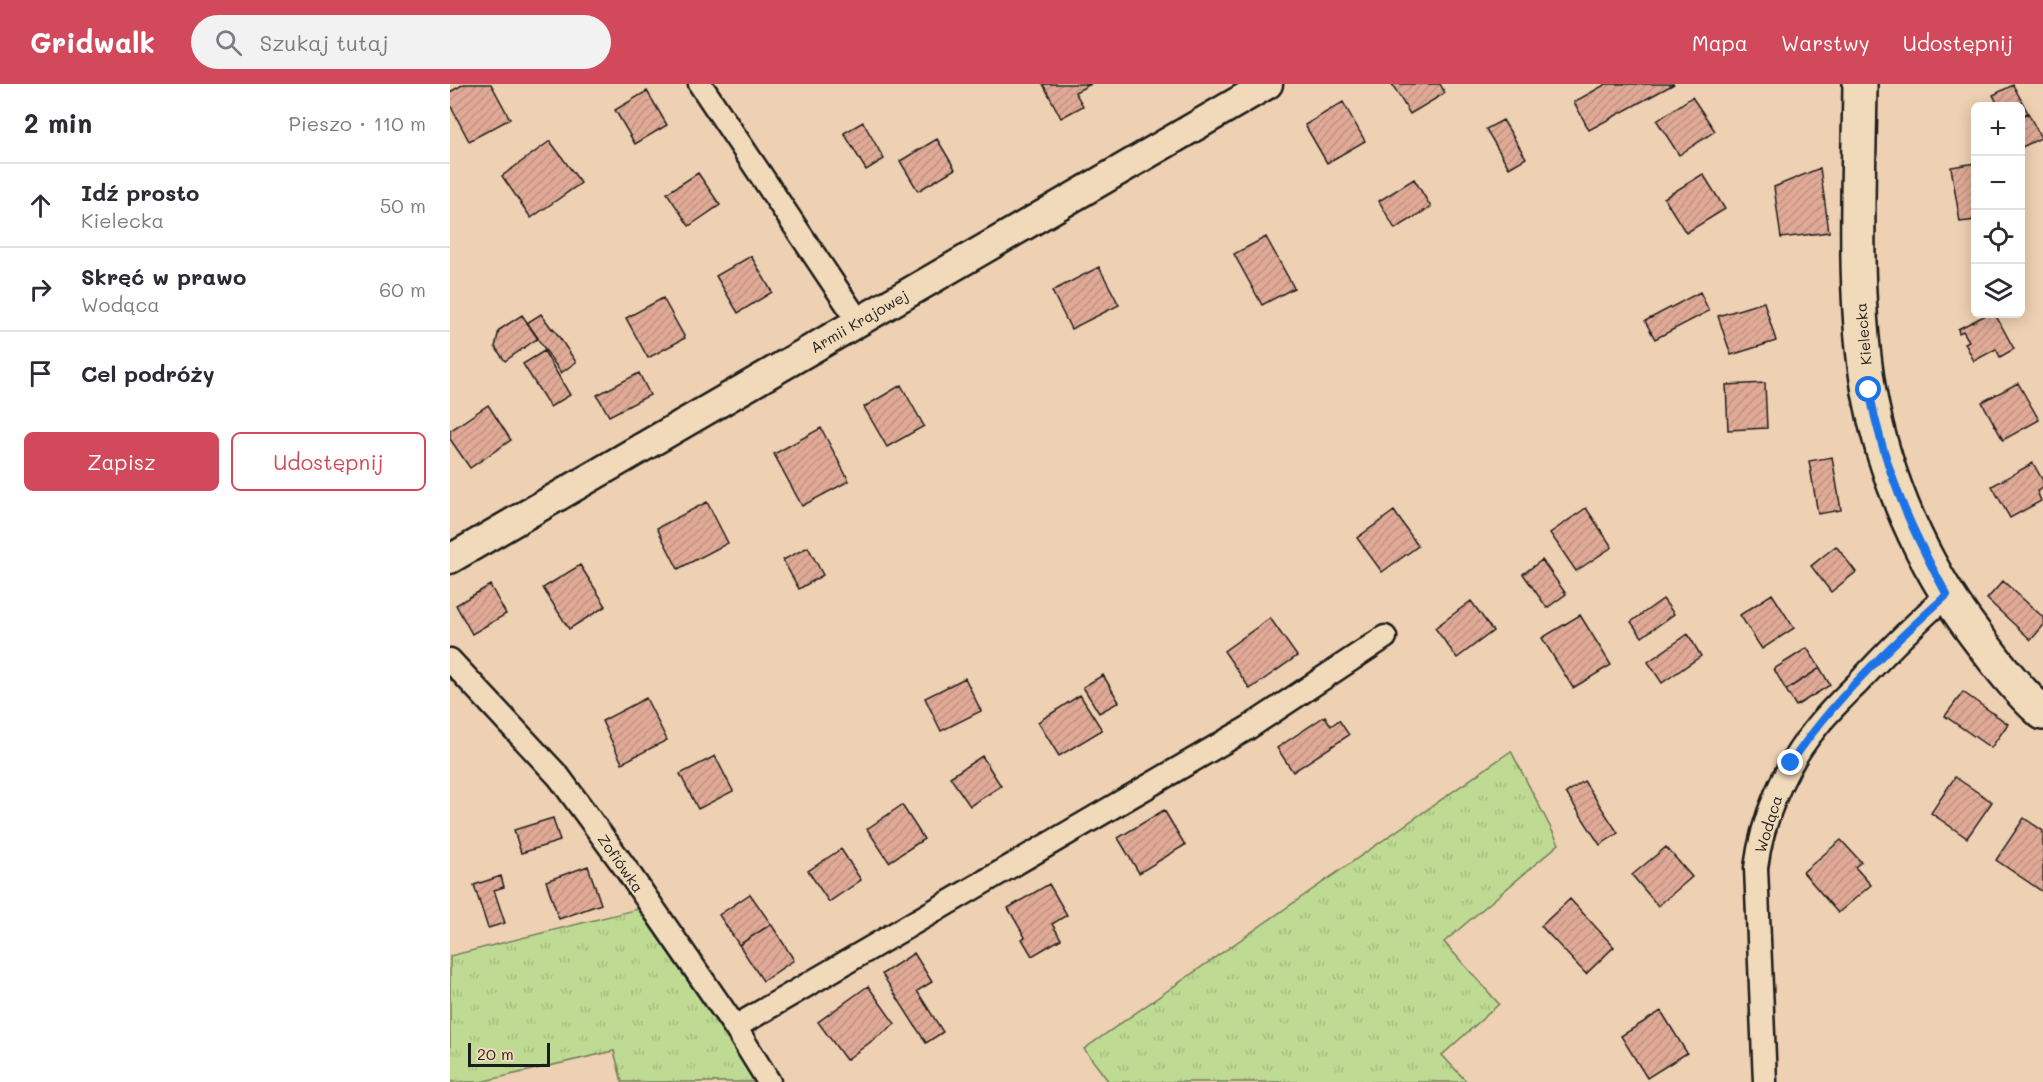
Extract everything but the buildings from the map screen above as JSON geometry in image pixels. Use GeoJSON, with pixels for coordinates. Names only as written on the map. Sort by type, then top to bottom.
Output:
{"type":"FeatureCollection","features":[{"type":"Feature","properties":{"kind":"main road","name":"Kielecka"},"geometry":{"type":"LineString","coordinates":[[1860,84],[1860,295],[1869,390],[1878,432],[1892,479],[1912,529],[1947,595],[1985,647],[2028,699],[2043,713]]}},
{"type":"Feature","properties":{"kind":"street"},"geometry":{"type":"LineString","coordinates":[[700,84],[859,322]]}},
{"type":"Feature","properties":{"kind":"street","name":"Armii Krajowej"},"geometry":{"type":"LineString","coordinates":[[450,560],[1268,84]]}},
{"type":"Feature","properties":{"kind":"street","name":"Wodąca"},"geometry":{"type":"LineString","coordinates":[[1765,1082],[1756,867],[1760,844],[1771,811],[1791,763],[1815,728],[1904,633],[1947,595]]}},
{"type":"Feature","properties":{"kind":"street"},"geometry":{"type":"LineString","coordinates":[[735,1027],[1248,728],[1385,638]]}},
{"type":"Feature","properties":{"kind":"street","name":"Zofiówka"},"geometry":{"type":"LineString","coordinates":[[450,660],[559,777],[624,866],[735,1027],[770,1082]]}},
{"type":"Feature","properties":{"kind":"green space"},"geometry":{"type":"Polygon","coordinates":[[[1511,751],[1559,844],[1444,942],[1499,1004],[1442,1055],[1467,1082],[1109,1082],[1084,1049],[1511,751]]]}},
{"type":"Feature","properties":{"kind":"green space"},"geometry":{"type":"Polygon","coordinates":[[[638,909],[757,1082],[622,1082],[614,1051],[480,1082],[450,1082],[450,956],[638,909]]]}},
{"type":"Feature","properties":{"kind":"route"},"geometry":{"type":"LineString","coordinates":[[1791,763],[1815,728],[1904,633],[1947,595],[1912,529],[1892,479],[1883,452],[1869,390]]}}]}
